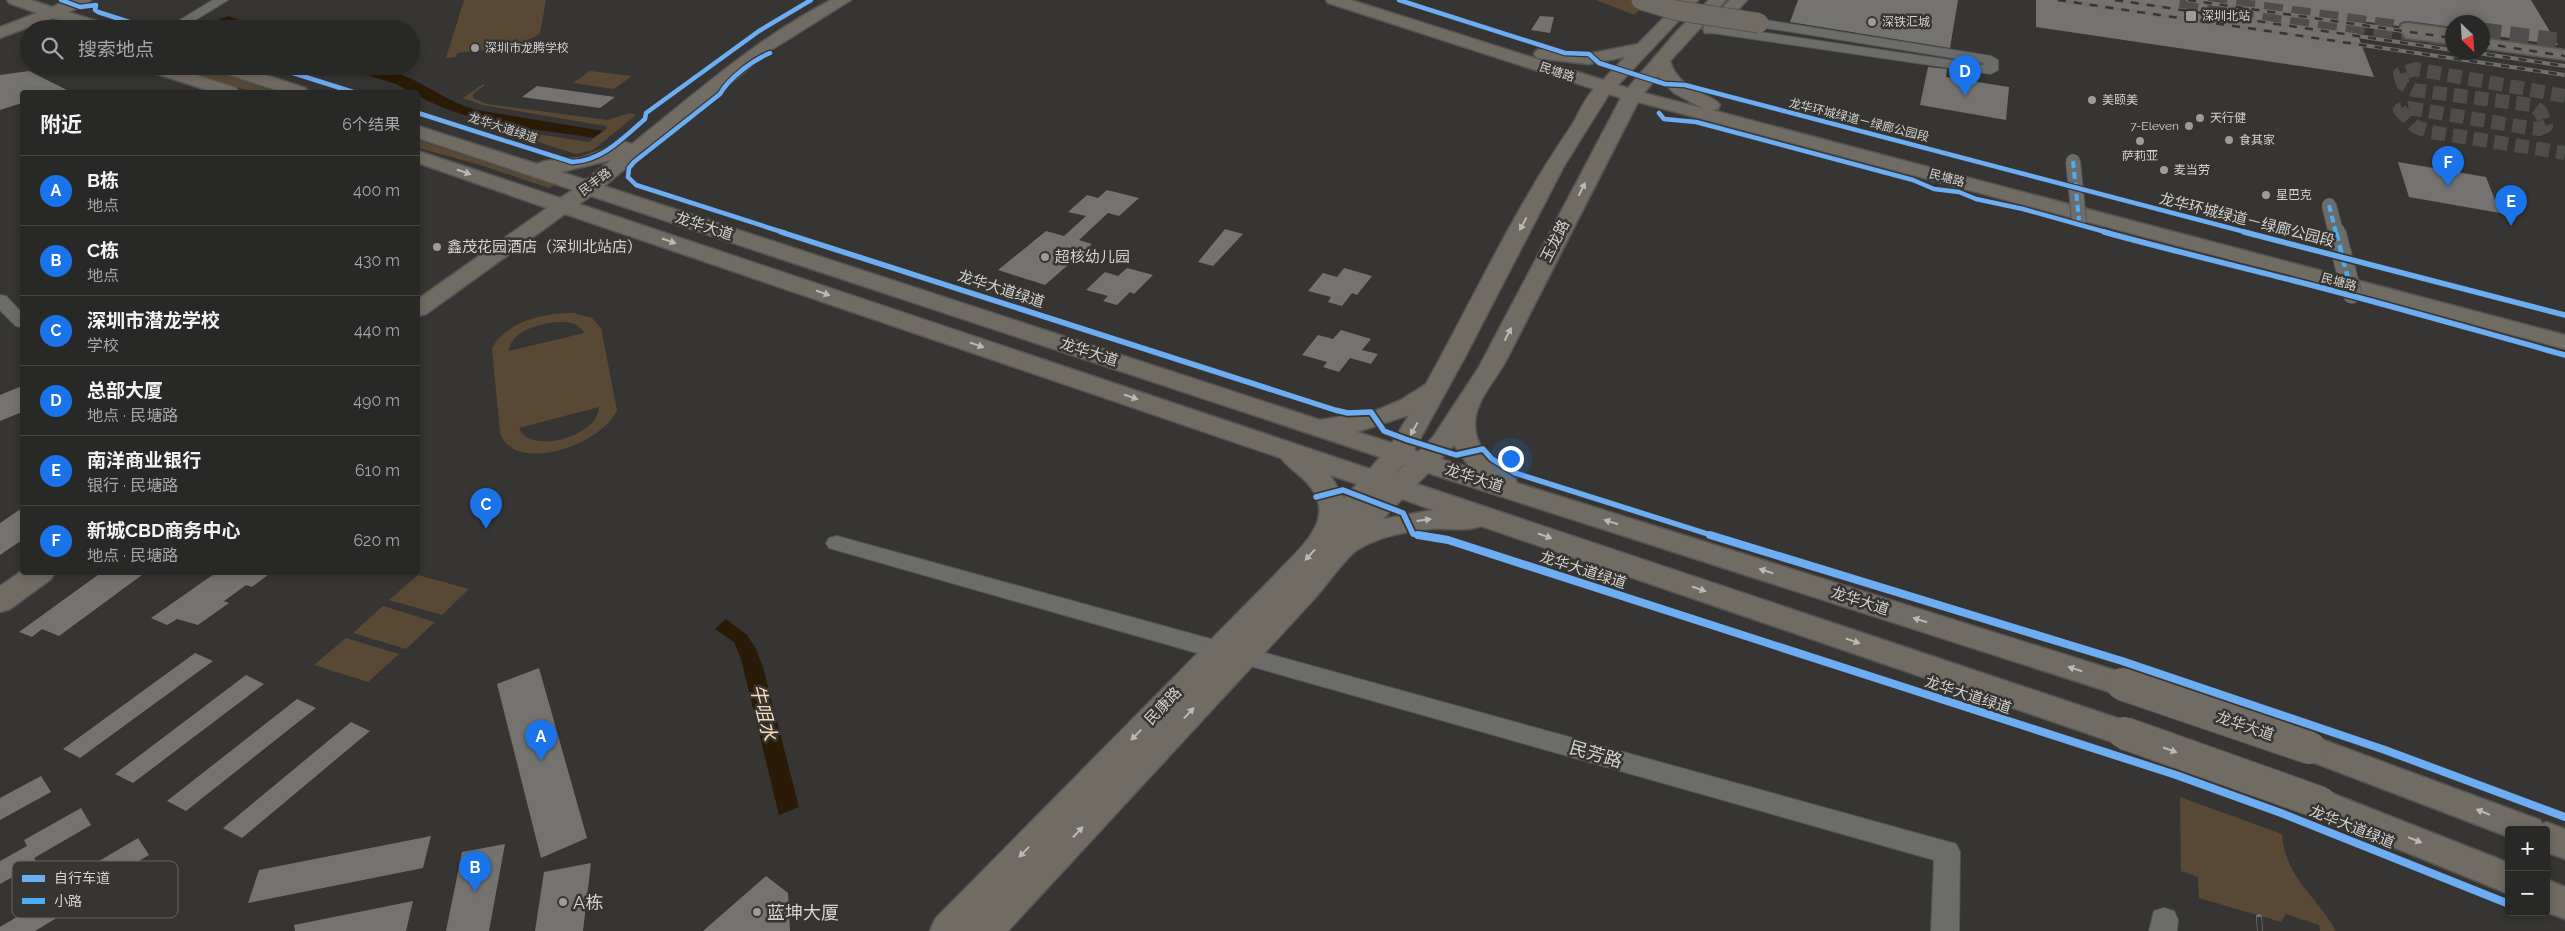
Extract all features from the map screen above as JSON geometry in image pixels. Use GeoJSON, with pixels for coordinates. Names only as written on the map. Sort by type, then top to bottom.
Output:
{"type":"FeatureCollection","features":[{"type":"Feature","properties":{"kind":"main road"},"geometry":{"type":"LineString","coordinates":[[15,0],[76,20]]}},
{"type":"Feature","properties":{"kind":"main road"},"geometry":{"type":"LineString","coordinates":[[28,20],[66,0]]}},
{"type":"Feature","properties":{"kind":"main road"},"geometry":{"type":"LineString","coordinates":[[47,11],[83,0]]}},
{"type":"Feature","properties":{"kind":"main road"},"geometry":{"type":"LineString","coordinates":[[92,20],[86,9],[93,0]]}},
{"type":"Feature","properties":{"kind":"main road","name":"民丰路"},"geometry":{"type":"LineString","coordinates":[[627,153],[763,38],[829,0]]}},
{"type":"Feature","properties":{"kind":"main road","name":"民丰路"},"geometry":{"type":"LineString","coordinates":[[420,308],[584,186],[765,46],[803,21],[843,0]]}},
{"type":"Feature","properties":{"kind":"main road","name":"民塘路"},"geometry":{"type":"LineString","coordinates":[[1334,0],[1523,55]]}},
{"type":"Feature","properties":{"kind":"main road","name":"民塘路"},"geometry":{"type":"LineString","coordinates":[[1369,0],[1523,55],[1636,91],[2516,321],[2565,327]]}},
{"type":"Feature","properties":{"kind":"main road"},"geometry":{"type":"LineString","coordinates":[[1641,0],[1674,10],[1759,23]]}},
{"type":"Feature","properties":{"kind":"main road"},"geometry":{"type":"LineString","coordinates":[[1665,58],[1712,29],[1739,0]]}},
{"type":"Feature","properties":{"kind":"main road"},"geometry":{"type":"LineString","coordinates":[[1388,483],[1398,454],[1413,431],[1453,358],[1554,166],[1608,83],[1684,1]]}},
{"type":"Feature","properties":{"kind":"main road","name":"玉龙路"},"geometry":{"type":"LineString","coordinates":[[1388,483],[1425,462],[1442,443],[1464,412],[1491,367],[1614,126],[1636,91],[1714,4]]}},
{"type":"Feature","properties":{"kind":"main road"},"geometry":{"type":"LineString","coordinates":[[0,33],[18,25]]}},
{"type":"Feature","properties":{"kind":"main road"},"geometry":{"type":"LineString","coordinates":[[0,40],[18,25]]}},
{"type":"Feature","properties":{"kind":"main road"},"geometry":{"type":"LineString","coordinates":[[2445,33],[2408,28],[2411,34],[2445,38]]}},
{"type":"Feature","properties":{"kind":"main road"},"geometry":{"type":"LineString","coordinates":[[2490,39],[2565,46]]}},
{"type":"Feature","properties":{"kind":"main road"},"geometry":{"type":"LineString","coordinates":[[2490,44],[2565,55]]}},
{"type":"Feature","properties":{"kind":"main road"},"geometry":{"type":"LineString","coordinates":[[1523,55],[1588,59],[1641,49],[1665,58]]}},
{"type":"Feature","properties":{"kind":"main road"},"geometry":{"type":"LineString","coordinates":[[1523,55],[1573,87],[1581,100],[1586,116]]}},
{"type":"Feature","properties":{"kind":"main road"},"geometry":{"type":"LineString","coordinates":[[1665,58],[1667,74],[1679,88],[1715,112]]}},
{"type":"Feature","properties":{"kind":"main road"},"geometry":{"type":"LineString","coordinates":[[178,75],[224,90]]}},
{"type":"Feature","properties":{"kind":"main road"},"geometry":{"type":"LineString","coordinates":[[247,75],[293,90]]}},
{"type":"Feature","properties":{"kind":"main road"},"geometry":{"type":"LineString","coordinates":[[1586,116],[1614,126],[1628,124],[1648,116],[1715,112]]}},
{"type":"Feature","properties":{"kind":"main road","name":"龙华大道"},"geometry":{"type":"LineString","coordinates":[[420,133],[1398,454],[2122,684],[2310,748],[2517,826]]}},
{"type":"Feature","properties":{"kind":"main road"},"geometry":{"type":"LineString","coordinates":[[522,166],[579,166],[627,153]]}},
{"type":"Feature","properties":{"kind":"main road"},"geometry":{"type":"LineString","coordinates":[[627,153],[617,172],[618,180],[627,194],[641,205]]}},
{"type":"Feature","properties":{"kind":"main road","name":"龙华大道"},"geometry":{"type":"LineString","coordinates":[[420,157],[2124,733],[2321,803],[2505,877]]}},
{"type":"Feature","properties":{"kind":"main road"},"geometry":{"type":"LineString","coordinates":[[499,184],[512,195],[521,214],[508,242]]}},
{"type":"Feature","properties":{"kind":"main road"},"geometry":{"type":"LineString","coordinates":[[508,242],[569,225],[596,222],[619,224]]}},
{"type":"Feature","properties":{"kind":"main road","name":"民丰路"},"geometry":{"type":"LineString","coordinates":[[420,298],[508,242]]}},
{"type":"Feature","properties":{"kind":"main road","name":"民塘路"},"geometry":{"type":"LineString","coordinates":[[2516,321],[2565,342]]}},
{"type":"Feature","properties":{"kind":"main road"},"geometry":{"type":"LineString","coordinates":[[1453,358],[1491,367]]}},
{"type":"Feature","properties":{"kind":"main road"},"geometry":{"type":"LineString","coordinates":[[1311,425],[1339,426],[1376,420],[1410,405],[1435,389]]}},
{"type":"Feature","properties":{"kind":"main road"},"geometry":{"type":"LineString","coordinates":[[1464,412],[1461,423],[1463,439],[1470,452],[1490,472],[1529,496]]}},
{"type":"Feature","properties":{"kind":"main road"},"geometry":{"type":"LineString","coordinates":[[1281,447],[1308,468],[1330,493],[1338,539],[1408,522],[1443,517],[1505,523]]}},
{"type":"Feature","properties":{"kind":"main road","name":"民康路"},"geometry":{"type":"LineString","coordinates":[[985,931],[1231,653],[1388,483]]}},
{"type":"Feature","properties":{"kind":"main road"},"geometry":{"type":"LineString","coordinates":[[0,584],[20,570]]}},
{"type":"Feature","properties":{"kind":"main road"},"geometry":{"type":"LineString","coordinates":[[0,601],[37,575]]}},
{"type":"Feature","properties":{"kind":"main road","name":"民康路"},"geometry":{"type":"LineString","coordinates":[[948,931],[1231,653]]}},
{"type":"Feature","properties":{"kind":"main road"},"geometry":{"type":"LineString","coordinates":[[2550,838],[2565,844]]}},
{"type":"Feature","properties":{"kind":"main road"},"geometry":{"type":"LineString","coordinates":[[2550,897],[2565,903]]}},
{"type":"Feature","properties":{"kind":"street"},"geometry":{"type":"LineString","coordinates":[[187,20],[222,0]]}},
{"type":"Feature","properties":{"kind":"street"},"geometry":{"type":"LineString","coordinates":[[1712,29],[1991,70],[1992,60],[1759,23]]}},
{"type":"Feature","properties":{"kind":"street"},"geometry":{"type":"LineString","coordinates":[[2073,161],[2078,220]]}},
{"type":"Feature","properties":{"kind":"street"},"geometry":{"type":"LineString","coordinates":[[2329,205],[2352,294]]}},
{"type":"Feature","properties":{"kind":"street"},"geometry":{"type":"LineString","coordinates":[[0,300],[20,320],[0,326]]}},
{"type":"Feature","properties":{"kind":"street","name":"民芳路"},"geometry":{"type":"LineString","coordinates":[[837,543],[1947,852],[1945,931]]}},
{"type":"Feature","properties":{"kind":"shaded area"},"geometry":{"type":"Polygon","coordinates":[[[464,0],[546,0],[540,34],[516,46],[457,53],[456,57],[446,58],[464,0]]]}},
{"type":"Feature","properties":{"kind":"shaded area"},"geometry":{"type":"Polygon","coordinates":[[[1596,0],[1651,0],[1634,15],[1596,0]]]}},
{"type":"Feature","properties":{"kind":"shaded area"},"geometry":{"type":"Polygon","coordinates":[[[590,71],[632,76],[614,89],[573,83],[590,71]]]}},
{"type":"Feature","properties":{"kind":"shaded area"},"geometry":{"type":"Polygon","coordinates":[[[201,75],[224,75],[270,90],[245,90],[201,75]]]}},
{"type":"Feature","properties":{"kind":"shaded area"},"geometry":{"type":"Polygon","coordinates":[[[483,84],[484,86],[474,93],[473,98],[487,104],[607,120],[630,113],[636,115],[593,150],[576,154],[499,130],[503,129],[589,142],[607,128],[606,126],[482,105],[463,98],[483,84]]]}},
{"type":"Feature","properties":{"kind":"shaded area"},"geometry":{"type":"Polygon","coordinates":[[[420,141],[554,185],[549,188],[477,164],[420,149],[420,141]]]}},
{"type":"Feature","properties":{"kind":"shaded area"},"geometry":{"type":"Polygon","coordinates":[[[574,313],[592,318],[601,328],[617,410],[609,423],[578,444],[540,454],[523,452],[509,446],[500,433],[492,348],[499,338],[517,325],[539,317],[574,313]],[[557,322],[527,329],[515,338],[509,351],[584,333],[576,325],[557,322]],[[599,407],[519,428],[526,436],[536,441],[563,439],[577,434],[588,426],[596,417],[599,407]]]}},
{"type":"Feature","properties":{"kind":"shaded area"},"geometry":{"type":"Polygon","coordinates":[[[418,575],[469,589],[442,615],[389,600],[418,575]]]}},
{"type":"Feature","properties":{"kind":"shaded area"},"geometry":{"type":"Polygon","coordinates":[[[383,606],[435,622],[406,649],[353,633],[383,606]]]}},
{"type":"Feature","properties":{"kind":"shaded area"},"geometry":{"type":"Polygon","coordinates":[[[346,638],[399,654],[368,682],[314,665],[346,638]]]}},
{"type":"Feature","properties":{"kind":"shaded area"},"geometry":{"type":"Polygon","coordinates":[[[2180,797],[2282,834],[2284,849],[2295,875],[2336,931],[2320,931],[2319,925],[2286,914],[2281,922],[2199,898],[2198,877],[2181,871],[2180,797]]]}},
{"type":"Feature","properties":{"kind":"water"},"geometry":{"type":"Polygon","coordinates":[[[229,16],[239,20],[221,20],[219,19],[229,16]]]}},
{"type":"Feature","properties":{"kind":"water"},"geometry":{"type":"Polygon","coordinates":[[[367,75],[402,75],[452,101],[477,110],[603,131],[593,138],[482,120],[461,114],[420,97],[420,90],[406,90],[396,84],[367,75]]]}},
{"type":"Feature","properties":{"kind":"water","name":"牛咀水"},"geometry":{"type":"Polygon","coordinates":[[[726,619],[747,635],[755,647],[763,667],[799,807],[779,815],[741,659],[734,642],[715,629],[726,619]]]}},
{"type":"Feature","properties":{"kind":"building","name":"深铁汇城"},"geometry":{"type":"Polygon","coordinates":[[[1798,0],[1958,0],[1950,48],[1790,22],[1798,0]]]}},
{"type":"Feature","properties":{"kind":"building","name":"深圳北站"},"geometry":{"type":"Polygon","coordinates":[[[2036,0],[2531,0],[2558,45],[2490,35],[2490,15],[2445,15],[2445,26],[2408,21],[2400,23],[2399,26],[2352,20],[2374,77],[2036,27],[2036,0]]]}},
{"type":"Feature","properties":{"kind":"building"},"geometry":{"type":"Polygon","coordinates":[[[1540,16],[1554,17],[1550,33],[1531,30],[1540,16]]]}},
{"type":"Feature","properties":{"kind":"building"},"geometry":{"type":"Polygon","coordinates":[[[1928,67],[1947,69],[1946,77],[2009,87],[2006,120],[1920,105],[1928,67]]]}},
{"type":"Feature","properties":{"kind":"building"},"geometry":{"type":"Polygon","coordinates":[[[20,72],[20,75],[37,75],[67,90],[20,90],[20,104],[0,110],[0,75],[20,72]]]}},
{"type":"Feature","properties":{"kind":"building"},"geometry":{"type":"Polygon","coordinates":[[[537,86],[615,97],[600,108],[522,97],[537,86]]]}},
{"type":"Feature","properties":{"kind":"building"},"geometry":{"type":"Polygon","coordinates":[[[2398,162],[2486,177],[2500,213],[2409,197],[2398,162]]]}},
{"type":"Feature","properties":{"kind":"building","name":"超核幼儿园"},"geometry":{"type":"Polygon","coordinates":[[[1107,190],[1139,198],[1119,216],[1108,213],[1079,240],[1092,244],[1045,285],[998,270],[1046,231],[1064,236],[1086,216],[1068,212],[1087,195],[1098,198],[1107,190]]]}},
{"type":"Feature","properties":{"kind":"building"},"geometry":{"type":"Polygon","coordinates":[[[1225,229],[1243,234],[1213,266],[1198,262],[1225,229]]]}},
{"type":"Feature","properties":{"kind":"building"},"geometry":{"type":"Polygon","coordinates":[[[1127,268],[1153,275],[1134,294],[1130,292],[1117,305],[1103,301],[1108,296],[1086,290],[1105,272],[1118,276],[1127,268]]]}},
{"type":"Feature","properties":{"kind":"building"},"geometry":{"type":"Polygon","coordinates":[[[1344,268],[1372,276],[1357,295],[1352,293],[1342,306],[1328,302],[1331,297],[1308,291],[1323,273],[1337,277],[1344,268]]]}},
{"type":"Feature","properties":{"kind":"building"},"geometry":{"type":"Polygon","coordinates":[[[1341,330],[1371,339],[1362,350],[1378,354],[1371,364],[1350,358],[1339,372],[1323,367],[1327,362],[1302,355],[1318,335],[1333,339],[1341,330]]]}},
{"type":"Feature","properties":{"kind":"building"},"geometry":{"type":"Polygon","coordinates":[[[20,387],[20,413],[0,421],[0,395],[20,387]]]}},
{"type":"Feature","properties":{"kind":"building"},"geometry":{"type":"Polygon","coordinates":[[[20,509],[20,541],[0,555],[0,523],[20,509]]]}},
{"type":"Feature","properties":{"kind":"building"},"geometry":{"type":"Polygon","coordinates":[[[98,575],[142,575],[59,636],[42,629],[32,637],[19,632],[98,575]]]}},
{"type":"Feature","properties":{"kind":"building"},"geometry":{"type":"Polygon","coordinates":[[[213,575],[268,575],[252,587],[246,585],[224,601],[229,603],[198,625],[177,619],[167,625],[151,618],[213,575]]]}},
{"type":"Feature","properties":{"kind":"building"},"geometry":{"type":"Polygon","coordinates":[[[195,653],[213,661],[80,758],[63,749],[195,653]]]}},
{"type":"Feature","properties":{"kind":"building"},"geometry":{"type":"Polygon","coordinates":[[[539,668],[587,838],[541,858],[497,684],[539,668]]]}},
{"type":"Feature","properties":{"kind":"building"},"geometry":{"type":"Polygon","coordinates":[[[246,675],[264,684],[133,783],[115,774],[246,675]]]}},
{"type":"Feature","properties":{"kind":"building"},"geometry":{"type":"Polygon","coordinates":[[[297,699],[316,708],[186,811],[167,801],[297,699]]]}},
{"type":"Feature","properties":{"kind":"building"},"geometry":{"type":"Polygon","coordinates":[[[351,722],[370,731],[242,838],[223,828],[351,722]]]}},
{"type":"Feature","properties":{"kind":"building"},"geometry":{"type":"Polygon","coordinates":[[[41,776],[51,792],[0,820],[0,798],[41,776]]]}},
{"type":"Feature","properties":{"kind":"building"},"geometry":{"type":"Polygon","coordinates":[[[81,808],[91,825],[34,858],[36,861],[12,861],[12,877],[0,884],[0,861],[27,846],[24,840],[81,808]]]}},
{"type":"Feature","properties":{"kind":"building"},"geometry":{"type":"Polygon","coordinates":[[[431,836],[423,868],[248,903],[259,870],[431,836]]]}},
{"type":"Feature","properties":{"kind":"building"},"geometry":{"type":"Polygon","coordinates":[[[138,838],[149,855],[139,861],[99,861],[138,838]]]}},
{"type":"Feature","properties":{"kind":"building"},"geometry":{"type":"Polygon","coordinates":[[[505,844],[489,931],[446,931],[462,852],[505,844]]]}},
{"type":"Feature","properties":{"kind":"building","name":"A栋"},"geometry":{"type":"Polygon","coordinates":[[[591,863],[583,931],[535,931],[544,872],[591,863]]]}},
{"type":"Feature","properties":{"kind":"building","name":"蓝坤大厦"},"geometry":{"type":"Polygon","coordinates":[[[766,876],[788,893],[790,931],[703,931],[766,876]]]}},
{"type":"Feature","properties":{"kind":"building"},"geometry":{"type":"Polygon","coordinates":[[[413,901],[406,931],[295,931],[294,925],[413,901]]]}},
{"type":"Feature","properties":{"kind":"building"},"geometry":{"type":"Polygon","coordinates":[[[15,918],[57,918],[35,931],[0,931],[0,927],[15,918]]]}},
{"type":"Feature","properties":{"kind":"tunnel"},"geometry":{"type":"LineString","coordinates":[[2180,0],[2445,36]]}},
{"type":"Feature","properties":{"kind":"tunnel"},"geometry":{"type":"LineString","coordinates":[[2490,33],[2565,43]]}},
{"type":"Feature","properties":{"kind":"tunnel"},"geometry":{"type":"LineString","coordinates":[[2565,96],[2416,69],[2400,74],[2403,84],[2414,90],[2532,105],[2541,112],[2546,126],[2539,129],[2529,128],[2409,108],[2400,110],[2416,127],[2431,132],[2565,153]]}},
{"type":"Feature","properties":{"kind":"railway"},"geometry":{"type":"LineString","coordinates":[[2058,0],[2565,75]]}},
{"type":"Feature","properties":{"kind":"railway"},"geometry":{"type":"LineString","coordinates":[[2115,0],[2445,49]]}},
{"type":"Feature","properties":{"kind":"railway"},"geometry":{"type":"LineString","coordinates":[[2188,0],[2445,37]]}},
{"type":"Feature","properties":{"kind":"railway"},"geometry":{"type":"LineString","coordinates":[[2490,44],[2565,56]]}},
{"type":"Feature","properties":{"kind":"railway"},"geometry":{"type":"LineString","coordinates":[[2490,55],[2565,66]]}},
{"type":"Feature","properties":{"kind":"railway"},"geometry":{"type":"LineString","coordinates":[[2259,917],[2260,931]]}},
{"type":"Feature","properties":{"kind":"marked path"},"geometry":{"type":"LineString","coordinates":[[2073,161],[2079,220]]}},
{"type":"Feature","properties":{"kind":"marked path"},"geometry":{"type":"LineString","coordinates":[[2329,205],[2352,294]]}},
{"type":"Feature","properties":{"kind":"cycle path"},"geometry":{"type":"LineString","coordinates":[[61,0],[80,7],[96,5],[95,10],[98,12],[123,20]]}},
{"type":"Feature","properties":{"kind":"cycle path","name":"龙华大道绿道"},"geometry":{"type":"LineString","coordinates":[[420,114],[572,162],[582,162],[592,159],[611,148],[645,119],[646,113],[742,42],[793,9],[811,0]]}},
{"type":"Feature","properties":{"kind":"cycle path","name":"龙华环城绿道－绿廊公园段"},"geometry":{"type":"LineString","coordinates":[[1399,0],[1565,53],[1589,54],[1599,63],[1665,84],[1685,85],[1713,94],[2565,315]]}},
{"type":"Feature","properties":{"kind":"cycle path"},"geometry":{"type":"LineString","coordinates":[[628,177],[629,168],[634,162],[720,94],[724,87],[760,57],[770,53]]}},
{"type":"Feature","properties":{"kind":"cycle path"},"geometry":{"type":"LineString","coordinates":[[299,75],[347,90]]}},
{"type":"Feature","properties":{"kind":"cycle path"},"geometry":{"type":"LineString","coordinates":[[1659,113],[1664,119],[1696,122],[1913,180],[1934,189],[1959,192],[1976,199],[2023,209],[2123,237],[2145,241],[2174,252],[2292,280],[2565,355]]}},
{"type":"Feature","properties":{"kind":"cycle path","name":"龙华大道绿道"},"geometry":{"type":"LineString","coordinates":[[628,177],[636,185],[1335,410],[1348,413],[1371,412],[1384,431],[1408,440],[1456,455],[1483,449],[1492,459],[1515,473],[1821,570],[2122,661],[2385,750],[2565,817]]}},
{"type":"Feature","properties":{"kind":"cycle path","name":"龙华大道绿道"},"geometry":{"type":"LineString","coordinates":[[1316,497],[1343,490],[1403,513],[1413,534],[1448,540],[2176,775],[2281,813],[2505,902]]}},
{"type":"Feature","properties":{"kind":"place","name":"深圳北站"},"geometry":{"type":"Point","coordinates":[2191,16]}},
{"type":"Feature","properties":{"kind":"place","name":"深铁汇城"},"geometry":{"type":"Point","coordinates":[1872,22]}},
{"type":"Feature","properties":{"kind":"place","name":"深圳市龙腾学校"},"geometry":{"type":"Point","coordinates":[475,48]}},
{"type":"Feature","properties":{"kind":"place","name":"总部大厦"},"geometry":{"type":"Point","coordinates":[1965,96]}},
{"type":"Feature","properties":{"kind":"place","name":"美颐美"},"geometry":{"type":"Point","coordinates":[2092,100]}},
{"type":"Feature","properties":{"kind":"place","name":"天行健"},"geometry":{"type":"Point","coordinates":[2200,118]}},
{"type":"Feature","properties":{"kind":"place","name":"7-Eleven"},"geometry":{"type":"Point","coordinates":[2189,126]}},
{"type":"Feature","properties":{"kind":"place","name":"食其家"},"geometry":{"type":"Point","coordinates":[2229,140]}},
{"type":"Feature","properties":{"kind":"place","name":"萨莉亚"},"geometry":{"type":"Point","coordinates":[2140,141]}},
{"type":"Feature","properties":{"kind":"place","name":"麦当劳"},"geometry":{"type":"Point","coordinates":[2164,170]}},
{"type":"Feature","properties":{"kind":"place","name":"新城CBD商务中心"},"geometry":{"type":"Point","coordinates":[2448,187]}},
{"type":"Feature","properties":{"kind":"place","name":"星巴克"},"geometry":{"type":"Point","coordinates":[2266,195]}},
{"type":"Feature","properties":{"kind":"place","name":"南洋商业银行"},"geometry":{"type":"Point","coordinates":[2511,226]}},
{"type":"Feature","properties":{"kind":"place","name":"鑫茂花园酒店（深圳北站店）"},"geometry":{"type":"Point","coordinates":[437,247]}},
{"type":"Feature","properties":{"kind":"place","name":"超核幼儿园"},"geometry":{"type":"Point","coordinates":[1045,257]}},
{"type":"Feature","properties":{"kind":"place","name":"深圳市潜龙学校"},"geometry":{"type":"Point","coordinates":[486,529]}},
{"type":"Feature","properties":{"kind":"place","name":"B栋"},"geometry":{"type":"Point","coordinates":[541,761]}},
{"type":"Feature","properties":{"kind":"place","name":"C栋"},"geometry":{"type":"Point","coordinates":[475,892]}},
{"type":"Feature","properties":{"kind":"place","name":"A栋"},"geometry":{"type":"Point","coordinates":[563,902]}},
{"type":"Feature","properties":{"kind":"place","name":"蓝坤大厦"},"geometry":{"type":"Point","coordinates":[757,912]}}]}
